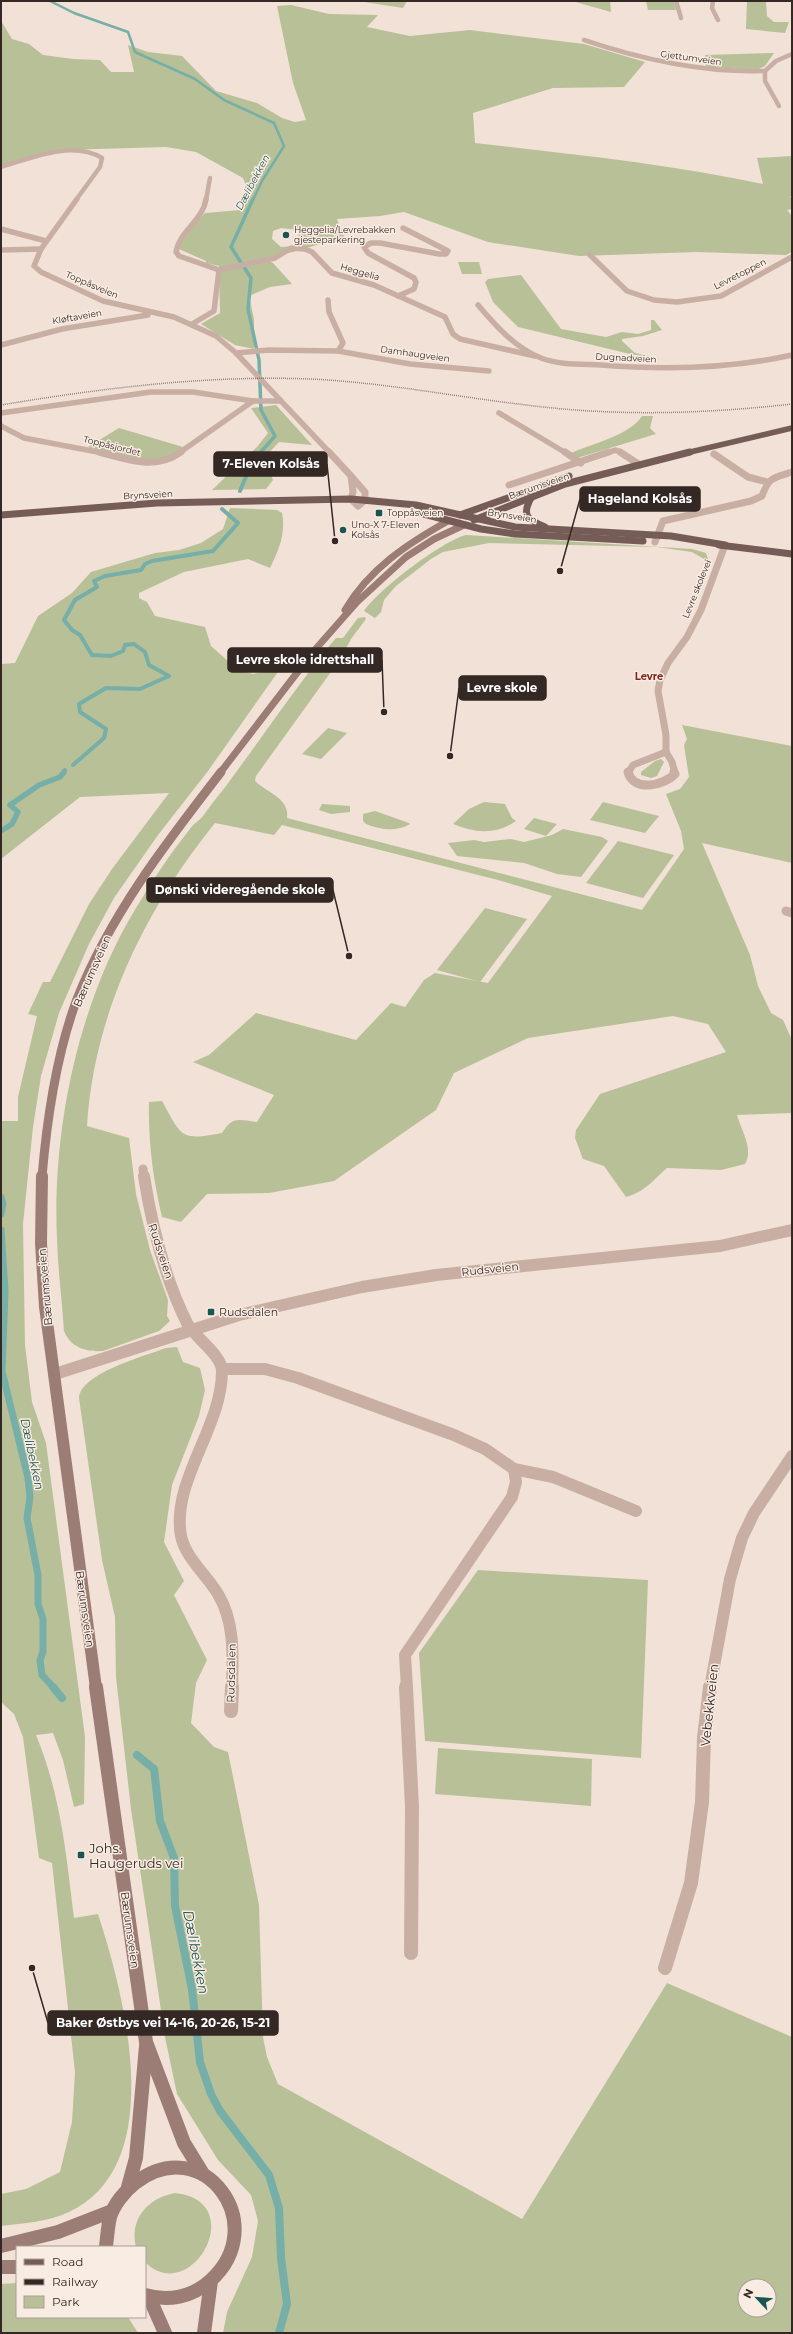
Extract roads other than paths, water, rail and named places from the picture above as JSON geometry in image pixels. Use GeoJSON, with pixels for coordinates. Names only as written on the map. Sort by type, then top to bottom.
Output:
{"type":"FeatureCollection","features":[{"type":"Feature","properties":{"kind":"main road","name":"Bærumsveien"},"geometry":{"type":"LineString","coordinates":[[203,2174],[184,2143],[146,2042],[76,1548],[44,1293],[41,1243],[42,1177],[52,1095],[77,1000],[98,952],[113,924],[157,856],[343,614],[401,561],[436,537],[476,519],[589,476],[792,428]]}},
{"type":"Feature","properties":{"kind":"main road","name":"Bærumsveien"},"geometry":{"type":"LineString","coordinates":[[613,464],[633,459],[737,441]]}},
{"type":"Feature","properties":{"kind":"main road","name":"Bærumsveien"},"geometry":{"type":"LineString","coordinates":[[343,614],[351,598],[385,562],[448,521],[515,494],[582,472]]}},
{"type":"Feature","properties":{"kind":"main road"},"geometry":{"type":"LineString","coordinates":[[531,498],[525,509],[529,518],[557,530]]}},
{"type":"Feature","properties":{"kind":"main road","name":"Brynsveien"},"geometry":{"type":"LineString","coordinates":[[1,515],[157,503],[351,499],[411,505],[515,527],[656,538],[792,554]]}},
{"type":"Feature","properties":{"kind":"main road","name":"Brynsveien"},"geometry":{"type":"LineString","coordinates":[[297,500],[414,512],[448,521]]}},
{"type":"Feature","properties":{"kind":"main road"},"geometry":{"type":"LineString","coordinates":[[448,521],[464,525]]}},
{"type":"Feature","properties":{"kind":"main road","name":"Brynsveien"},"geometry":{"type":"LineString","coordinates":[[464,525],[530,536],[656,538]]}},
{"type":"Feature","properties":{"kind":"main road","name":"Bærumsveien"},"geometry":{"type":"LineString","coordinates":[[128,2187],[136,2158],[146,2042]]}},
{"type":"Feature","properties":{"kind":"main road"},"geometry":{"type":"LineString","coordinates":[[106,2246],[107,2228],[112,2211],[128,2187],[144,2176],[161,2169],[187,2169],[203,2174],[217,2184],[228,2198],[235,2223],[234,2241],[228,2259],[210,2281],[186,2296],[167,2299],[147,2296]]}},
{"type":"Feature","properties":{"kind":"main road"},"geometry":{"type":"LineString","coordinates":[[1,2246],[58,2232],[112,2211]]}},
{"type":"Feature","properties":{"kind":"main road"},"geometry":{"type":"LineString","coordinates":[[1,2267],[16,2267]]}},
{"type":"Feature","properties":{"kind":"main road"},"geometry":{"type":"LineString","coordinates":[[204,2333],[210,2281]]}},
{"type":"Feature","properties":{"kind":"main road"},"geometry":{"type":"LineString","coordinates":[[147,2296],[165,2333]]}},
{"type":"Feature","properties":{"kind":"street"},"geometry":{"type":"LineString","coordinates":[[676,1],[681,18]]}},
{"type":"Feature","properties":{"kind":"street"},"geometry":{"type":"LineString","coordinates":[[714,1],[712,8],[718,20]]}},
{"type":"Feature","properties":{"kind":"street","name":"Gjettumveien"},"geometry":{"type":"LineString","coordinates":[[584,40],[631,56],[667,63],[726,71],[765,71]]}},
{"type":"Feature","properties":{"kind":"street"},"geometry":{"type":"LineString","coordinates":[[779,106],[765,81],[765,71],[776,61],[792,54]]}},
{"type":"Feature","properties":{"kind":"street","name":"Toppåsveien"},"geometry":{"type":"LineString","coordinates":[[1,167],[63,152],[85,152],[95,154],[102,158],[100,166],[34,260],[34,266],[41,272],[103,301],[192,324],[216,336],[236,353],[351,476],[365,492],[365,500]]}},
{"type":"Feature","properties":{"kind":"street"},"geometry":{"type":"LineString","coordinates":[[192,324],[214,311],[216,282],[221,269],[180,256],[176,252],[179,242],[205,208],[206,192],[210,178]]}},
{"type":"Feature","properties":{"kind":"street"},"geometry":{"type":"LineString","coordinates":[[1,228],[46,241]]}},
{"type":"Feature","properties":{"kind":"street"},"geometry":{"type":"LineString","coordinates":[[398,296],[414,289],[416,282],[414,278],[368,253],[364,247],[371,244],[380,243],[439,254],[446,254],[448,251],[402,228]]}},
{"type":"Feature","properties":{"kind":"street","name":"Heggelia"},"geometry":{"type":"LineString","coordinates":[[221,269],[270,260],[291,248],[305,249],[312,252],[325,268],[332,273],[374,284],[445,316],[452,334],[460,338],[535,356]]}},
{"type":"Feature","properties":{"kind":"street"},"geometry":{"type":"LineString","coordinates":[[1,250],[41,249]]}},
{"type":"Feature","properties":{"kind":"street","name":"Levretoppen"},"geometry":{"type":"LineString","coordinates":[[590,255],[633,294],[659,301],[679,302],[709,299],[721,296],[792,257]]}},
{"type":"Feature","properties":{"kind":"street"},"geometry":{"type":"LineString","coordinates":[[328,300],[329,312],[343,343],[343,346],[338,351]]}},
{"type":"Feature","properties":{"kind":"street","name":"Dugnadveien"},"geometry":{"type":"LineString","coordinates":[[478,305],[493,324],[535,356],[577,364],[656,369],[729,366],[792,355]]}},
{"type":"Feature","properties":{"kind":"street","name":"Kløftaveien"},"geometry":{"type":"LineString","coordinates":[[1,345],[62,329],[158,314]]}},
{"type":"Feature","properties":{"kind":"street","name":"Damhaugveien"},"geometry":{"type":"LineString","coordinates":[[236,353],[269,350],[338,351],[410,364],[489,371]]}},
{"type":"Feature","properties":{"kind":"street"},"geometry":{"type":"LineString","coordinates":[[1,413],[75,401],[151,392],[205,392],[253,401],[281,401]]}},
{"type":"Feature","properties":{"kind":"street","name":"Toppåsjordet"},"geometry":{"type":"LineString","coordinates":[[1,426],[24,438],[72,446],[152,464],[168,460],[253,401]]}},
{"type":"Feature","properties":{"kind":"street","name":"Bærumsveien"},"geometry":{"type":"LineString","coordinates":[[499,413],[543,438],[581,463]]}},
{"type":"Feature","properties":{"kind":"street","name":"Bærumsveien"},"geometry":{"type":"LineString","coordinates":[[509,485],[581,463],[616,450],[633,459],[640,465]]}},
{"type":"Feature","properties":{"kind":"street"},"geometry":{"type":"LineString","coordinates":[[714,454],[748,478],[767,482]]}},
{"type":"Feature","properties":{"kind":"street"},"geometry":{"type":"LineString","coordinates":[[656,538],[664,521],[751,501],[762,496],[767,482],[772,478],[792,472]]}},
{"type":"Feature","properties":{"kind":"street"},"geometry":{"type":"LineString","coordinates":[[351,476],[353,492],[351,499],[358,506],[365,500]]}},
{"type":"Feature","properties":{"kind":"street","name":"Levre skolevei"},"geometry":{"type":"LineString","coordinates":[[666,752],[633,765],[628,771],[629,775],[637,782],[655,786],[671,779],[675,774],[672,762],[666,752],[666,735],[658,691],[660,680],[668,663],[687,637],[702,610],[725,545]]}},
{"type":"Feature","properties":{"kind":"street","name":"Rudsveien"},"geometry":{"type":"LineString","coordinates":[[143,1169],[152,1227],[183,1313],[191,1330]]}},
{"type":"Feature","properties":{"kind":"street","name":"Rudsveien"},"geometry":{"type":"LineString","coordinates":[[55,1374],[239,1315],[320,1297],[436,1275],[720,1246],[792,1230]]}},
{"type":"Feature","properties":{"kind":"street"},"geometry":{"type":"LineString","coordinates":[[191,1330],[211,1352],[222,1369],[265,1369],[298,1378],[454,1435],[501,1458],[514,1470],[535,1472],[553,1477],[636,1511]]}},
{"type":"Feature","properties":{"kind":"street","name":"Rudsdalen"},"geometry":{"type":"LineString","coordinates":[[222,1369],[221,1388],[215,1415],[188,1486],[182,1507],[180,1528],[185,1549],[219,1596],[226,1613],[232,1641],[231,1711]]}},
{"type":"Feature","properties":{"kind":"street","name":"Vebekkveien"},"geometry":{"type":"LineString","coordinates":[[665,1968],[690,1883],[702,1802],[704,1738],[713,1663],[730,1579],[742,1538],[754,1513],[792,1456]]}},
{"type":"Feature","properties":{"kind":"street"},"geometry":{"type":"LineString","coordinates":[[411,1953],[412,1808],[405,1655],[512,1497],[516,1482],[514,1470]]}},
{"type":"Feature","properties":{"kind":"waterway","name":"Dælibekken"},"geometry":{"type":"LineString","coordinates":[[50,1],[74,13],[128,32],[135,52],[195,79],[224,100],[274,123],[284,146],[262,181],[253,200]]}},
{"type":"Feature","properties":{"kind":"waterway","name":"Dælibekken"},"geometry":{"type":"LineString","coordinates":[[253,199],[231,247],[251,278],[248,309],[259,360],[261,410],[275,436],[260,453]]}},
{"type":"Feature","properties":{"kind":"waterway","name":"Dælibekken"},"geometry":{"type":"LineString","coordinates":[[240,491],[252,462],[261,452]]}},
{"type":"Feature","properties":{"kind":"waterway","name":"Dælibekken"},"geometry":{"type":"LineString","coordinates":[[73,765],[104,738],[106,729],[80,712],[79,704],[106,688],[140,689],[169,676],[149,665],[145,652],[134,644],[125,645],[123,651],[111,656],[92,655],[80,635],[72,630],[64,620],[75,600],[97,587],[94,581],[105,576],[141,570],[145,564],[152,561],[213,551],[238,523],[222,509]]}},
{"type":"Feature","properties":{"kind":"waterway","name":"Dælibekken"},"geometry":{"type":"LineString","coordinates":[[1,831],[12,824],[18,812],[10,805],[39,785],[60,777],[64,772]]}},
{"type":"Feature","properties":{"kind":"waterway","name":"Dælibekken"},"geometry":{"type":"LineString","coordinates":[[1,1197],[3,1204],[1,1214]]}},
{"type":"Feature","properties":{"kind":"waterway","name":"Dælibekken"},"geometry":{"type":"LineString","coordinates":[[1,1230],[5,1291],[2,1371],[28,1478],[30,1497],[27,1518],[38,1575],[38,1604],[43,1619],[43,1652],[40,1660],[42,1675],[54,1688]]}},
{"type":"Feature","properties":{"kind":"waterway","name":"Dælibekken"},"geometry":{"type":"LineString","coordinates":[[53,1687],[62,1698]]}},
{"type":"Feature","properties":{"kind":"waterway","name":"Dælibekken"},"geometry":{"type":"LineString","coordinates":[[137,1755],[154,1769],[160,1821],[174,1858],[175,1906],[192,1989],[200,2062],[211,2094],[220,2111],[269,2175],[279,2208],[281,2258],[287,2304],[279,2333]]}},
{"type":"Feature","properties":{"kind":"railway"},"geometry":{"type":"LineString","coordinates":[[1,405],[78,393],[155,384],[272,378],[311,379],[372,384],[523,405],[613,412],[643,413],[732,410],[792,404]]}},
{"type":"Feature","properties":{"kind":"place","name":"Heggelia/Levrebakken gjesteparkering"},"geometry":{"type":"Point","coordinates":[286,235]}},
{"type":"Feature","properties":{"kind":"place","name":"Toppåsveien"},"geometry":{"type":"Point","coordinates":[379,513]}},
{"type":"Feature","properties":{"kind":"place","name":"Uno-X 7-Eleven Kolsås"},"geometry":{"type":"Point","coordinates":[343,530]}},
{"type":"Feature","properties":{"kind":"place","name":"7-Eleven Kolsås"},"geometry":{"type":"Point","coordinates":[335,541]}},
{"type":"Feature","properties":{"kind":"place","name":"Hageland Kolsås"},"geometry":{"type":"Point","coordinates":[560,571]}},
{"type":"Feature","properties":{"kind":"place","name":"Levre skole idrettshall"},"geometry":{"type":"Point","coordinates":[384,712]}},
{"type":"Feature","properties":{"kind":"place","name":"Levre skole"},"geometry":{"type":"Point","coordinates":[450,756]}},
{"type":"Feature","properties":{"kind":"place","name":"Dønski videregående skole"},"geometry":{"type":"Point","coordinates":[349,956]}},
{"type":"Feature","properties":{"kind":"place","name":"Rudsdalen"},"geometry":{"type":"Point","coordinates":[211,1312]}},
{"type":"Feature","properties":{"kind":"place","name":"Johs. Haugeruds vei"},"geometry":{"type":"Point","coordinates":[81,1855]}},
{"type":"Feature","properties":{"kind":"place","name":"Baker Østbys vei 14-16, 20-26, 15-21"},"geometry":{"type":"Point","coordinates":[32,1968]}},
{"type":"Feature","properties":{"kind":"district","name":"Levre"},"geometry":{"type":"Point","coordinates":[649,676]}}]}
